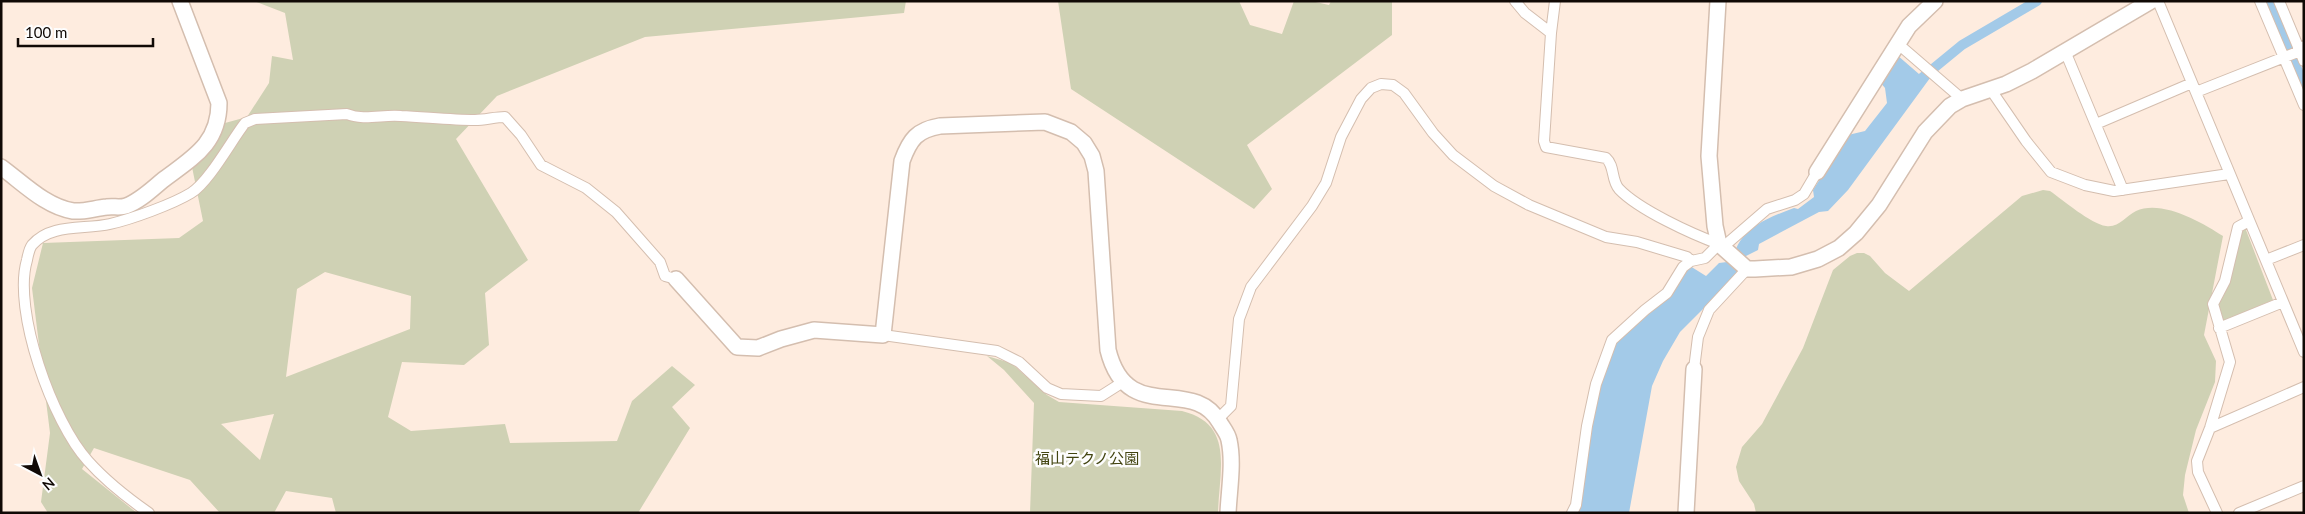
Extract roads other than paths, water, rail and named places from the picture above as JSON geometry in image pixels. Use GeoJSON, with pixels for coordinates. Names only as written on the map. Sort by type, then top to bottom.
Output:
{"type":"FeatureCollection","features":[{"type":"Feature","properties":{"kind":"street"},"geometry":{"type":"LineString","coordinates":[[149,513],[88,462],[76,446],[63,422],[38,364],[23,304],[22,284],[30,246],[43,236],[56,230],[108,225],[126,213],[143,196],[187,163],[211,136],[219,121],[217,97],[180,1]]}},
{"type":"Feature","properties":{"kind":"street"},"geometry":{"type":"LineString","coordinates":[[1515,1],[1525,13],[1552,32]]}},
{"type":"Feature","properties":{"kind":"street"},"geometry":{"type":"LineString","coordinates":[[1554,1],[1544,141],[1546,147],[1606,158],[1612,166],[1613,179],[1621,191],[1696,236],[1721,245],[1747,269]]}},
{"type":"Feature","properties":{"kind":"street"},"geometry":{"type":"LineString","coordinates":[[1718,1],[1709,156],[1721,245]]}},
{"type":"Feature","properties":{"kind":"street"},"geometry":{"type":"LineString","coordinates":[[1572,513],[1576,505],[1587,426],[1596,384],[1612,340],[1629,323],[1668,293],[1682,267],[1691,261],[1705,258],[1767,209],[1795,200],[1804,194],[1909,26],[1935,1]]}},
{"type":"Feature","properties":{"kind":"street"},"geometry":{"type":"LineString","coordinates":[[1686,513],[1694,369],[1698,337],[1709,310],[1747,269],[1791,267],[1818,259],[1839,248],[1856,233],[1879,205],[1925,132],[1950,106],[2032,71],[2151,1]]}},
{"type":"Feature","properties":{"kind":"street"},"geometry":{"type":"LineString","coordinates":[[2158,1],[2304,352]]}},
{"type":"Feature","properties":{"kind":"street"},"geometry":{"type":"LineString","coordinates":[[2260,1],[2295,54]]}},
{"type":"Feature","properties":{"kind":"street"},"geometry":{"type":"LineString","coordinates":[[2279,1],[2295,54],[2304,105]]}},
{"type":"Feature","properties":{"kind":"street"},"geometry":{"type":"LineString","coordinates":[[1898,43],[1962,100]]}},
{"type":"Feature","properties":{"kind":"street"},"geometry":{"type":"LineString","coordinates":[[2065,51],[2123,190]]}},
{"type":"Feature","properties":{"kind":"street"},"geometry":{"type":"LineString","coordinates":[[2096,124],[2194,87],[2295,54]]}},
{"type":"Feature","properties":{"kind":"street"},"geometry":{"type":"LineString","coordinates":[[1218,419],[1231,406],[1239,319],[1250,287],[1312,206],[1326,183],[1341,137],[1361,99],[1371,88],[1381,84],[1393,85],[1404,92],[1453,155],[1494,186],[1529,206],[1606,237],[1645,244],[1687,257],[1691,261]]}},
{"type":"Feature","properties":{"kind":"street"},"geometry":{"type":"LineString","coordinates":[[1991,90],[2026,141],[2051,172],[2085,185],[2114,191],[2229,174]]}},
{"type":"Feature","properties":{"kind":"street"},"geometry":{"type":"LineString","coordinates":[[1,167],[52,205],[87,212],[108,206],[126,213],[192,192],[206,178],[245,124],[255,119],[347,114],[353,116],[385,117],[400,115],[417,118],[476,120],[506,117],[521,135],[541,165],[586,188],[616,212],[660,262],[665,276],[676,279],[737,346],[758,348],[814,330],[883,335],[997,351],[1019,362],[1047,388],[1062,394],[1101,396],[1123,382]]}},
{"type":"Feature","properties":{"kind":"street"},"geometry":{"type":"LineString","coordinates":[[883,335],[902,160],[908,143],[924,129],[940,126],[1045,122],[1071,132],[1084,143],[1092,156],[1096,171],[1108,350],[1113,367],[1123,382],[1138,392],[1156,398],[1182,399],[1200,403],[1218,419],[1229,438],[1228,513]]}},
{"type":"Feature","properties":{"kind":"street"},"geometry":{"type":"LineString","coordinates":[[2217,513],[2198,472],[2197,461],[2210,428],[2230,362],[2213,304],[2224,281],[2238,227],[2249,221]]}},
{"type":"Feature","properties":{"kind":"street"},"geometry":{"type":"LineString","coordinates":[[2266,260],[2304,245]]}},
{"type":"Feature","properties":{"kind":"street"},"geometry":{"type":"LineString","coordinates":[[2220,328],[2283,302]]}},
{"type":"Feature","properties":{"kind":"street"},"geometry":{"type":"LineString","coordinates":[[2210,428],[2304,387]]}},
{"type":"Feature","properties":{"kind":"street"},"geometry":{"type":"LineString","coordinates":[[2239,513],[2304,486]]}},
{"type":"Feature","properties":{"kind":"water"},"geometry":{"type":"Polygon","coordinates":[[[1897,55],[1919,74],[1924,71],[1930,78],[1848,190],[1828,211],[1819,212],[1759,244],[1758,250],[1742,258],[1735,252],[1744,236],[1759,224],[1794,208],[1798,209],[1814,197],[1813,190],[1848,135],[1865,131],[1887,103],[1885,88],[1880,82],[1897,55]]]}},
{"type":"Feature","properties":{"kind":"water"},"geometry":{"type":"Polygon","coordinates":[[[1727,262],[1737,271],[1735,277],[1680,332],[1663,361],[1652,386],[1629,513],[1577,513],[1600,381],[1613,342],[1684,270],[1690,266],[1706,276],[1719,263],[1727,262]]]}},
{"type":"Feature","properties":{"kind":"waterway"},"geometry":{"type":"LineString","coordinates":[[1923,77],[1962,45],[2037,1]]}},
{"type":"Feature","properties":{"kind":"waterway"},"geometry":{"type":"LineString","coordinates":[[2269,1],[2304,86]]}},
{"type":"Feature","properties":{"kind":"park label","name":"福山テクノ公園"},"geometry":{"type":"Point","coordinates":[1087,458]}}]}
